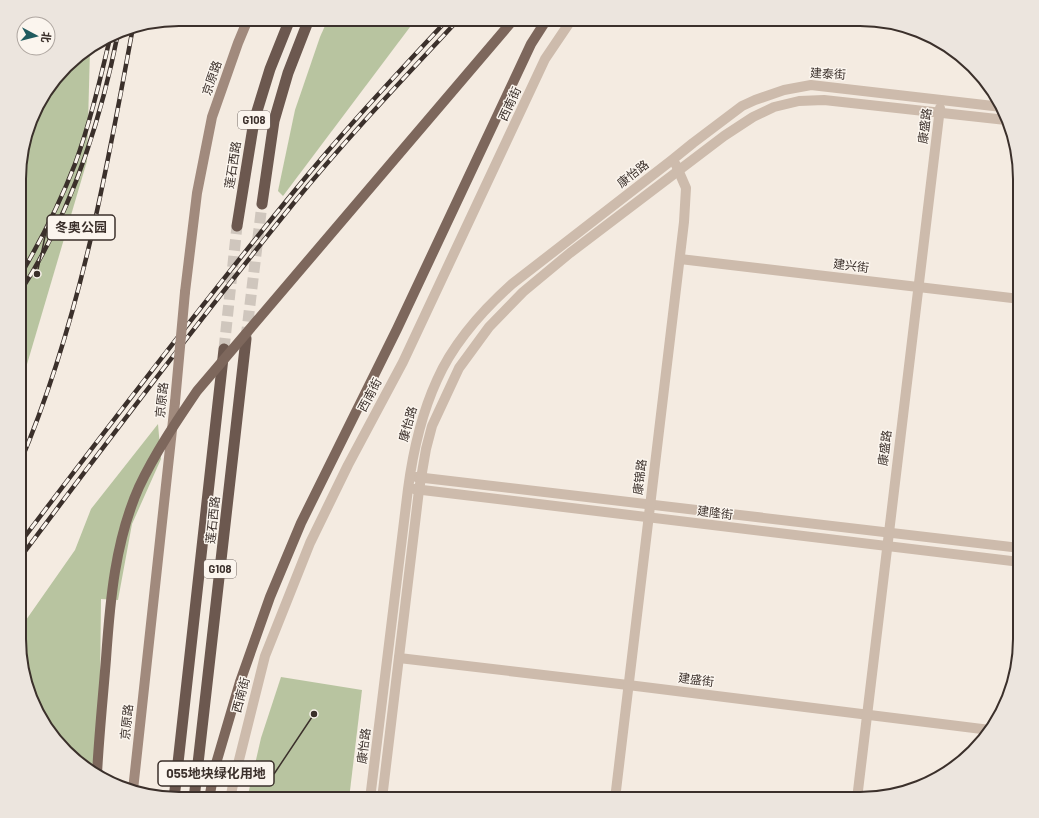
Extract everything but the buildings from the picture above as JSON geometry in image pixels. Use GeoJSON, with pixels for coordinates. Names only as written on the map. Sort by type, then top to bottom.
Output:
{"type":"FeatureCollection","features":[{"type":"Feature","properties":{"kind":"highway","name":"莲石西路"},"geometry":{"type":"LineString","coordinates":[[237,226],[254,121],[270,69],[287,26]]}},
{"type":"Feature","properties":{"kind":"highway","name":"G108"},"geometry":{"type":"LineString","coordinates":[[262,204],[274,121],[288,73],[306,26]]}},
{"type":"Feature","properties":{"kind":"highway","name":"莲石西路"},"geometry":{"type":"LineString","coordinates":[[195,792],[246,339]]}},
{"type":"Feature","properties":{"kind":"highway","name":"莲石西路"},"geometry":{"type":"LineString","coordinates":[[175,792],[224,349]]}},
{"type":"Feature","properties":{"kind":"main road","name":"京原路"},"geometry":{"type":"LineString","coordinates":[[134,785],[175,402],[185,292],[197,193],[212,117],[245,26]]}},
{"type":"Feature","properties":{"kind":"main road"},"geometry":{"type":"LineString","coordinates":[[97,768],[110,607],[117,559],[126,522],[139,488],[165,439],[196,391],[508,26]]}},
{"type":"Feature","properties":{"kind":"main road"},"geometry":{"type":"LineString","coordinates":[[210,792],[215,767],[240,682],[270,597],[301,523],[397,329],[531,44],[543,26]]}},
{"type":"Feature","properties":{"kind":"street","name":"西南街"},"geometry":{"type":"LineString","coordinates":[[231,792],[265,656],[310,544],[348,465],[403,362],[545,59],[567,26]]}},
{"type":"Feature","properties":{"kind":"street","name":"建泰街"},"geometry":{"type":"LineString","coordinates":[[672,160],[742,106],[784,90],[811,84],[994,106]]}},
{"type":"Feature","properties":{"kind":"street"},"geometry":{"type":"LineString","coordinates":[[679,171],[724,136],[753,117],[774,107],[799,101],[824,100],[859,103],[1000,119]]}},
{"type":"Feature","properties":{"kind":"street","name":"康盛路"},"geometry":{"type":"LineString","coordinates":[[858,792],[888,532],[942,100]]}},
{"type":"Feature","properties":{"kind":"street","name":"康锦路"},"geometry":{"type":"LineString","coordinates":[[616,792],[684,222],[686,188],[679,171],[672,160]]}},
{"type":"Feature","properties":{"kind":"street","name":"康怡路"},"geometry":{"type":"LineString","coordinates":[[371,792],[410,476],[416,442],[426,408],[437,379],[458,343],[497,297],[672,160]]}},
{"type":"Feature","properties":{"kind":"street","name":"康怡路"},"geometry":{"type":"LineString","coordinates":[[383,792],[419,490],[429,437],[441,404],[459,368],[489,327],[523,292],[570,253],[679,171]]}},
{"type":"Feature","properties":{"kind":"street","name":"建兴街"},"geometry":{"type":"LineString","coordinates":[[680,259],[1013,298]]}},
{"type":"Feature","properties":{"kind":"street","name":"建隆街"},"geometry":{"type":"LineString","coordinates":[[410,476],[1013,547]]}},
{"type":"Feature","properties":{"kind":"street","name":"建隆街"},"geometry":{"type":"LineString","coordinates":[[408,489],[1013,561]]}},
{"type":"Feature","properties":{"kind":"street","name":"建盛街"},"geometry":{"type":"LineString","coordinates":[[399,658],[983,729]]}},
{"type":"Feature","properties":{"kind":"green space"},"geometry":{"type":"Polygon","coordinates":[[[325,26],[411,26],[283,196],[278,191],[295,110],[325,26]]]}},
{"type":"Feature","properties":{"kind":"green space"},"geometry":{"type":"Polygon","coordinates":[[[90,55],[87,161],[26,368],[26,169],[29,149],[34,130],[42,111],[52,94],[64,78],[78,64],[90,55]]]}},
{"type":"Feature","properties":{"kind":"green space"},"geometry":{"type":"Polygon","coordinates":[[[158,424],[161,459],[132,524],[118,600],[101,599],[99,769],[78,754],[64,740],[52,724],[42,707],[34,688],[26,649],[26,620],[75,550],[91,509],[158,424]]]}},
{"type":"Feature","properties":{"kind":"green space"},"geometry":{"type":"Polygon","coordinates":[[[281,677],[362,690],[350,792],[249,792],[261,738],[281,677]]]}},
{"type":"Feature","properties":{"kind":"tunnel"},"geometry":{"type":"LineString","coordinates":[[246,338],[262,204]]}},
{"type":"Feature","properties":{"kind":"tunnel"},"geometry":{"type":"LineString","coordinates":[[224,349],[237,226]]}},
{"type":"Feature","properties":{"kind":"railway"},"geometry":{"type":"LineString","coordinates":[[26,535],[156,365],[296,189],[351,124],[442,26]]}},
{"type":"Feature","properties":{"kind":"railway"},"geometry":{"type":"LineString","coordinates":[[26,550],[155,380],[293,204],[353,133],[452,26]]}},
{"type":"Feature","properties":{"kind":"railway"},"geometry":{"type":"LineString","coordinates":[[26,448],[59,357],[75,303],[101,193],[132,33]]}},
{"type":"Feature","properties":{"kind":"railway"},"geometry":{"type":"LineString","coordinates":[[26,282],[38,262],[69,200],[93,134],[117,40]]}},
{"type":"Feature","properties":{"kind":"railway"},"geometry":{"type":"LineString","coordinates":[[26,265],[50,221],[75,164],[90,117],[109,43]]}},
{"type":"Feature","properties":{"kind":"place","name":"冬奥公园"},"geometry":{"type":"Point","coordinates":[37,274]}},
{"type":"Feature","properties":{"kind":"place","name":"055地块绿化用地"},"geometry":{"type":"Point","coordinates":[314,714]}}]}
